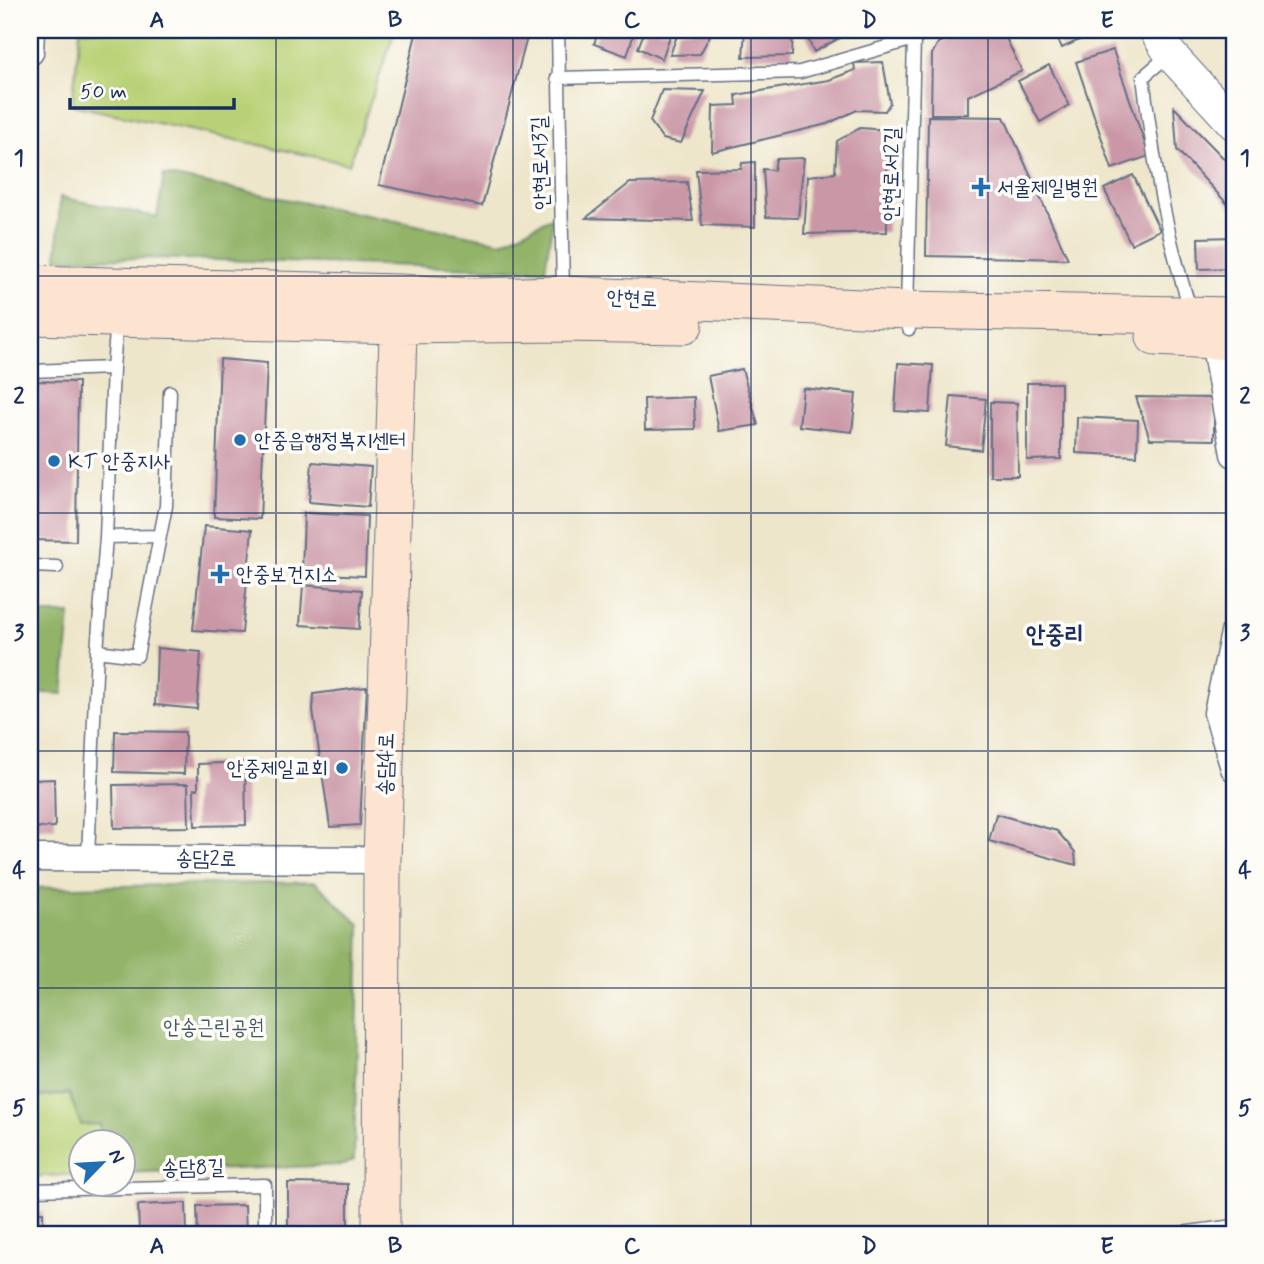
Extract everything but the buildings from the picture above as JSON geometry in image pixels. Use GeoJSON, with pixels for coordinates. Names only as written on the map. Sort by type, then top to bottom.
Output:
{"type":"FeatureCollection","features":[{"type":"Feature","properties":{"kind":"main road","name":"안현로"},"geometry":{"type":"LineString","coordinates":[[30,284],[116,304]]}},
{"type":"Feature","properties":{"kind":"main road","name":"안현로"},"geometry":{"type":"LineString","coordinates":[[30,316],[116,304],[563,309],[1219,328]]}},
{"type":"Feature","properties":{"kind":"main road","name":"송담4로"},"geometry":{"type":"LineString","coordinates":[[400,1234],[398,823],[410,309]]}},
{"type":"Feature","properties":{"kind":"main road","name":"송담4로"},"geometry":{"type":"LineString","coordinates":[[382,1234],[382,860],[410,309]]}},
{"type":"Feature","properties":{"kind":"street"},"geometry":{"type":"LineString","coordinates":[[30,52],[32,30]]}},
{"type":"Feature","properties":{"kind":"street"},"geometry":{"type":"LineString","coordinates":[[1163,42],[1234,124]]}},
{"type":"Feature","properties":{"kind":"street"},"geometry":{"type":"LineString","coordinates":[[1219,328],[1234,454]]}},
{"type":"Feature","properties":{"kind":"street"},"geometry":{"type":"LineString","coordinates":[[1234,633],[1217,713],[1234,768]]}},
{"type":"Feature","properties":{"kind":"street"},"geometry":{"type":"LineString","coordinates":[[382,860],[398,823]]}},
{"type":"Feature","properties":{"kind":"street","name":"송담2로"},"geometry":{"type":"LineString","coordinates":[[30,858],[382,860]]}},
{"type":"Feature","properties":{"kind":"lane","name":"안현로서3길"},"geometry":{"type":"LineString","coordinates":[[558,30],[563,309]]}},
{"type":"Feature","properties":{"kind":"lane"},"geometry":{"type":"LineString","coordinates":[[557,78],[800,72],[911,34],[932,30]]}},
{"type":"Feature","properties":{"kind":"lane","name":"안현로서2길"},"geometry":{"type":"LineString","coordinates":[[908,319],[911,34]]}},
{"type":"Feature","properties":{"kind":"lane"},"geometry":{"type":"LineString","coordinates":[[1163,42],[1143,77],[1170,246],[1219,328]]}},
{"type":"Feature","properties":{"kind":"lane"},"geometry":{"type":"LineString","coordinates":[[88,857],[116,304]]}},
{"type":"Feature","properties":{"kind":"lane"},"geometry":{"type":"LineString","coordinates":[[30,370],[113,368]]}},
{"type":"Feature","properties":{"kind":"lane"},"geometry":{"type":"LineString","coordinates":[[97,651],[137,656],[166,506],[170,392]]}},
{"type":"Feature","properties":{"kind":"lane"},"geometry":{"type":"LineString","coordinates":[[106,537],[160,536]]}},
{"type":"Feature","properties":{"kind":"lane"},"geometry":{"type":"LineString","coordinates":[[30,566],[57,567]]}},
{"type":"Feature","properties":{"kind":"lane","name":"송담8길"},"geometry":{"type":"LineString","coordinates":[[30,1190],[265,1185],[265,1234]]}},
{"type":"Feature","properties":{"kind":"lane"},"geometry":{"type":"LineString","coordinates":[[1174,1234],[1234,1226]]}},
{"type":"Feature","properties":{"kind":"green space"},"geometry":{"type":"Polygon","coordinates":[[[80,30],[395,30],[349,164],[72,105],[80,30]]]}},
{"type":"Feature","properties":{"kind":"green space"},"geometry":{"type":"Polygon","coordinates":[[[164,175],[502,242],[553,217],[545,270],[150,258],[57,259],[60,197],[157,217],[164,175]]]}},
{"type":"Feature","properties":{"kind":"green space"},"geometry":{"type":"Polygon","coordinates":[[[30,614],[70,614],[63,694],[30,692],[30,614]]]}},
{"type":"Feature","properties":{"kind":"green space","name":"안송근린공원"},"geometry":{"type":"Polygon","coordinates":[[[315,882],[360,925],[354,1160],[344,1165],[136,1173],[136,1128],[81,1125],[69,1093],[36,1097],[30,1082],[30,888],[315,882]]]}},
{"type":"Feature","properties":{"kind":"green space"},"geometry":{"type":"Polygon","coordinates":[[[30,1083],[36,1098],[69,1094],[81,1125],[100,1124],[100,1128],[66,1128],[66,1175],[30,1177],[30,1083]]]}},
{"type":"Feature","properties":{"kind":"place","name":"서울제일병원"},"geometry":{"type":"Point","coordinates":[981,187]}},
{"type":"Feature","properties":{"kind":"place","name":"안중읍행정복지센터"},"geometry":{"type":"Point","coordinates":[240,440]}},
{"type":"Feature","properties":{"kind":"place","name":"KT 안중지사"},"geometry":{"type":"Point","coordinates":[54,461]}},
{"type":"Feature","properties":{"kind":"place","name":"안중보건지소"},"geometry":{"type":"Point","coordinates":[220,574]}},
{"type":"Feature","properties":{"kind":"place","name":"안중제일교회"},"geometry":{"type":"Point","coordinates":[342,768]}},
{"type":"Feature","properties":{"kind":"district","name":"안중리"},"geometry":{"type":"Point","coordinates":[1055,634]}}]}
